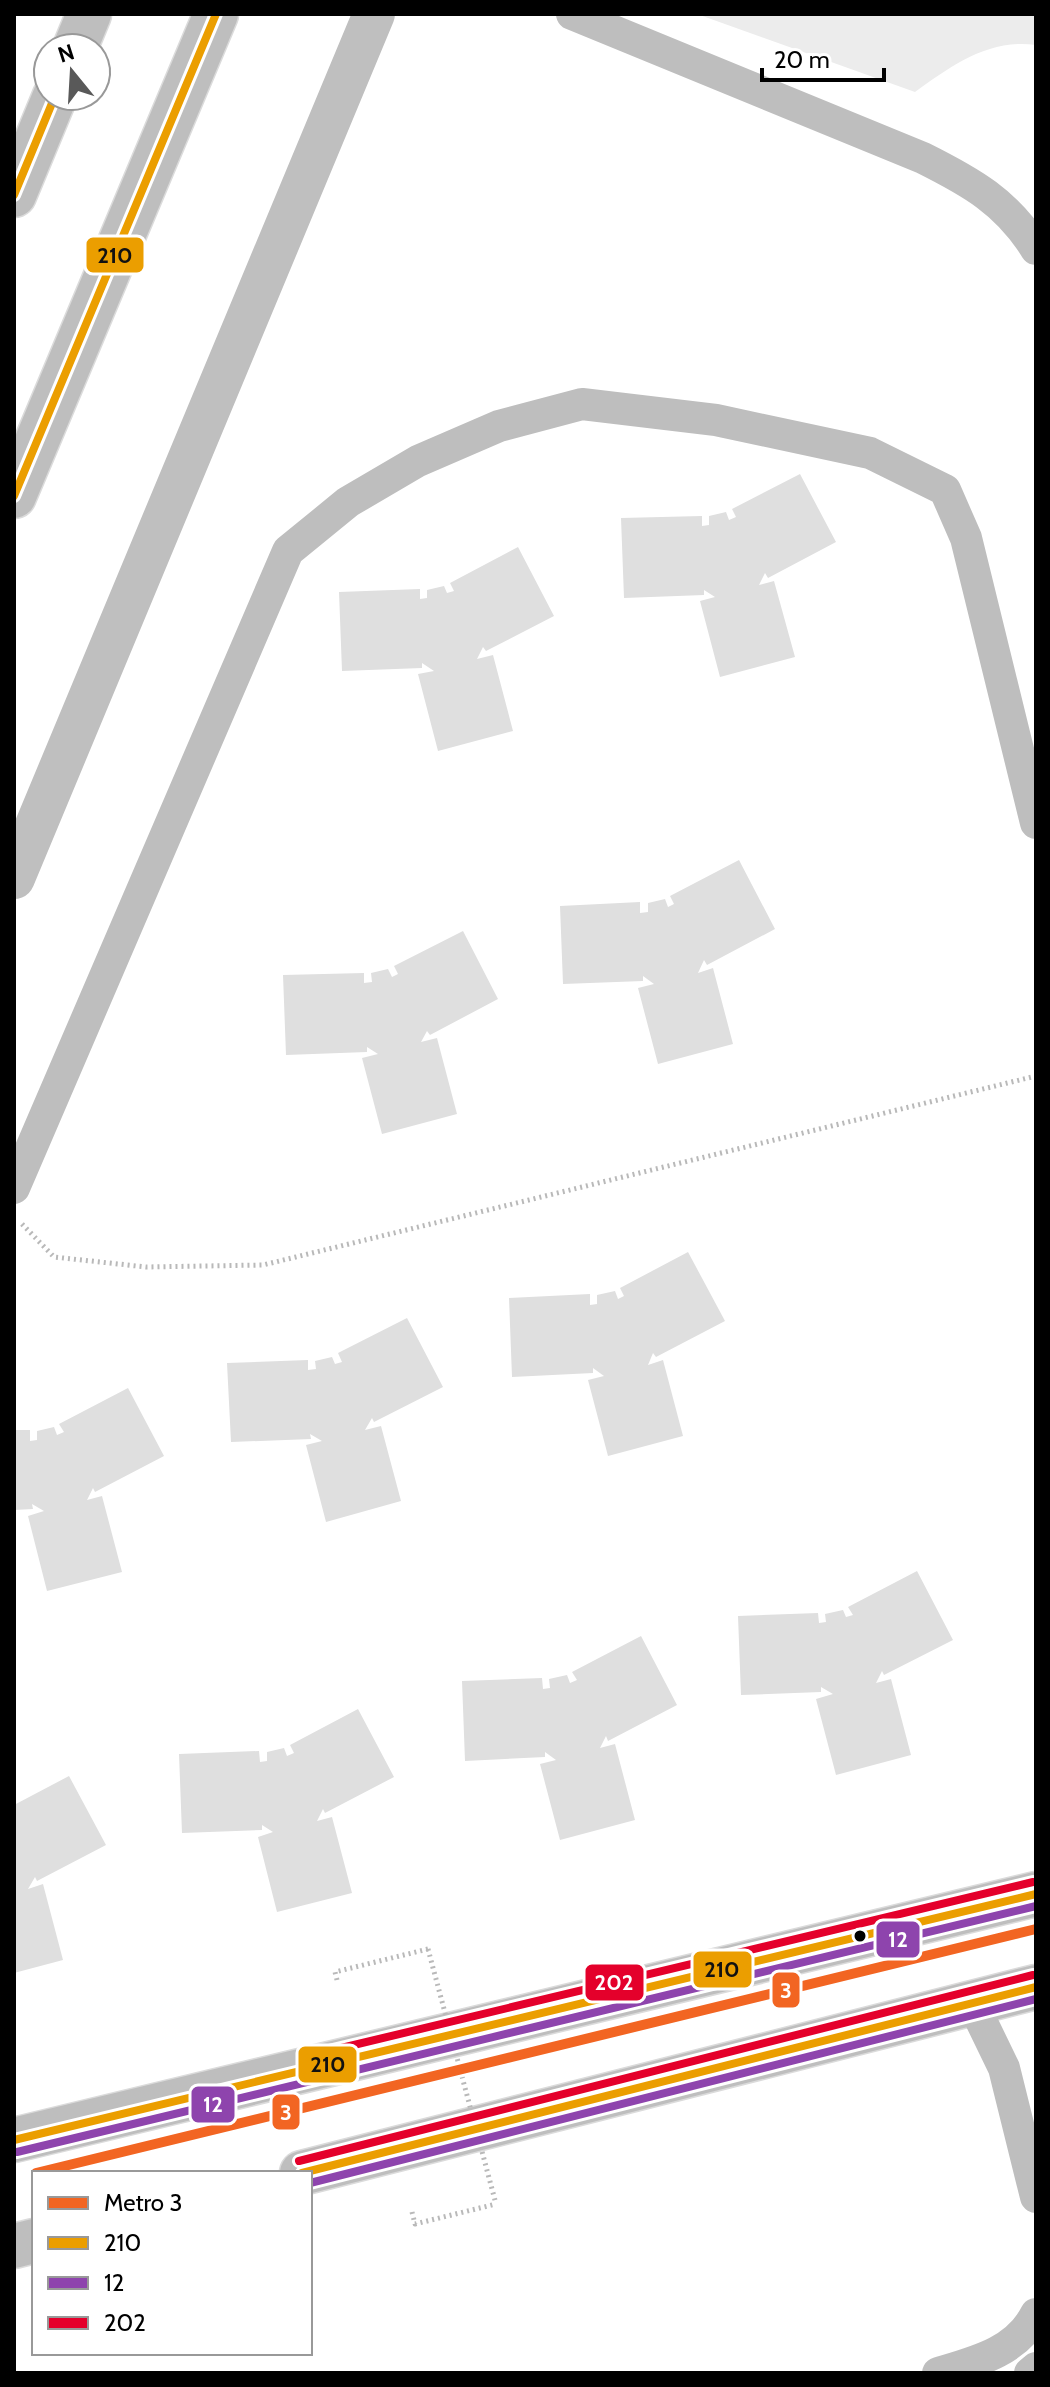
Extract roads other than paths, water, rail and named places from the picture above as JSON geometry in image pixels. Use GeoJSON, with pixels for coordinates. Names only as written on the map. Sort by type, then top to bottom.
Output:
{"type":"FeatureCollection","features":[{"type":"Feature","properties":{"kind":"main road"},"geometry":{"type":"LineString","coordinates":[[14,496],[216,14]]}},
{"type":"Feature","properties":{"kind":"main road"},"geometry":{"type":"LineString","coordinates":[[14,195],[48,112]]}},
{"type":"Feature","properties":{"kind":"main road"},"geometry":{"type":"LineString","coordinates":[[14,2140],[1036,1894]]}},
{"type":"Feature","properties":{"kind":"main road"},"geometry":{"type":"LineString","coordinates":[[310,2171],[1036,1987]]}},
{"type":"Feature","properties":{"kind":"street"},"geometry":{"type":"LineString","coordinates":[[572,14],[923,158],[976,184],[1007,212],[1036,249]]}},
{"type":"Feature","properties":{"kind":"street"},"geometry":{"type":"LineString","coordinates":[[14,1188],[288,551],[348,502],[418,461],[499,426],[582,404],[716,420],[870,453],[945,490],[966,538],[1036,823]]}},
{"type":"Feature","properties":{"kind":"street"},"geometry":{"type":"LineString","coordinates":[[972,2002],[1004,2068],[1036,2197]]}},
{"type":"Feature","properties":{"kind":"street"},"geometry":{"type":"LineString","coordinates":[[938,2373],[995,2356],[1031,2325],[1036,2314]]}},
{"type":"Feature","properties":{"kind":"street"},"geometry":{"type":"LineString","coordinates":[[1030,2373],[1036,2368]]}},
{"type":"Feature","properties":{"kind":"waterway"},"geometry":{"type":"LineString","coordinates":[[14,878],[374,14]]}},
{"type":"Feature","properties":{"kind":"metro line","name":"3"},"geometry":{"type":"LineString","coordinates":[[44,2171],[1036,1929]]}}]}
